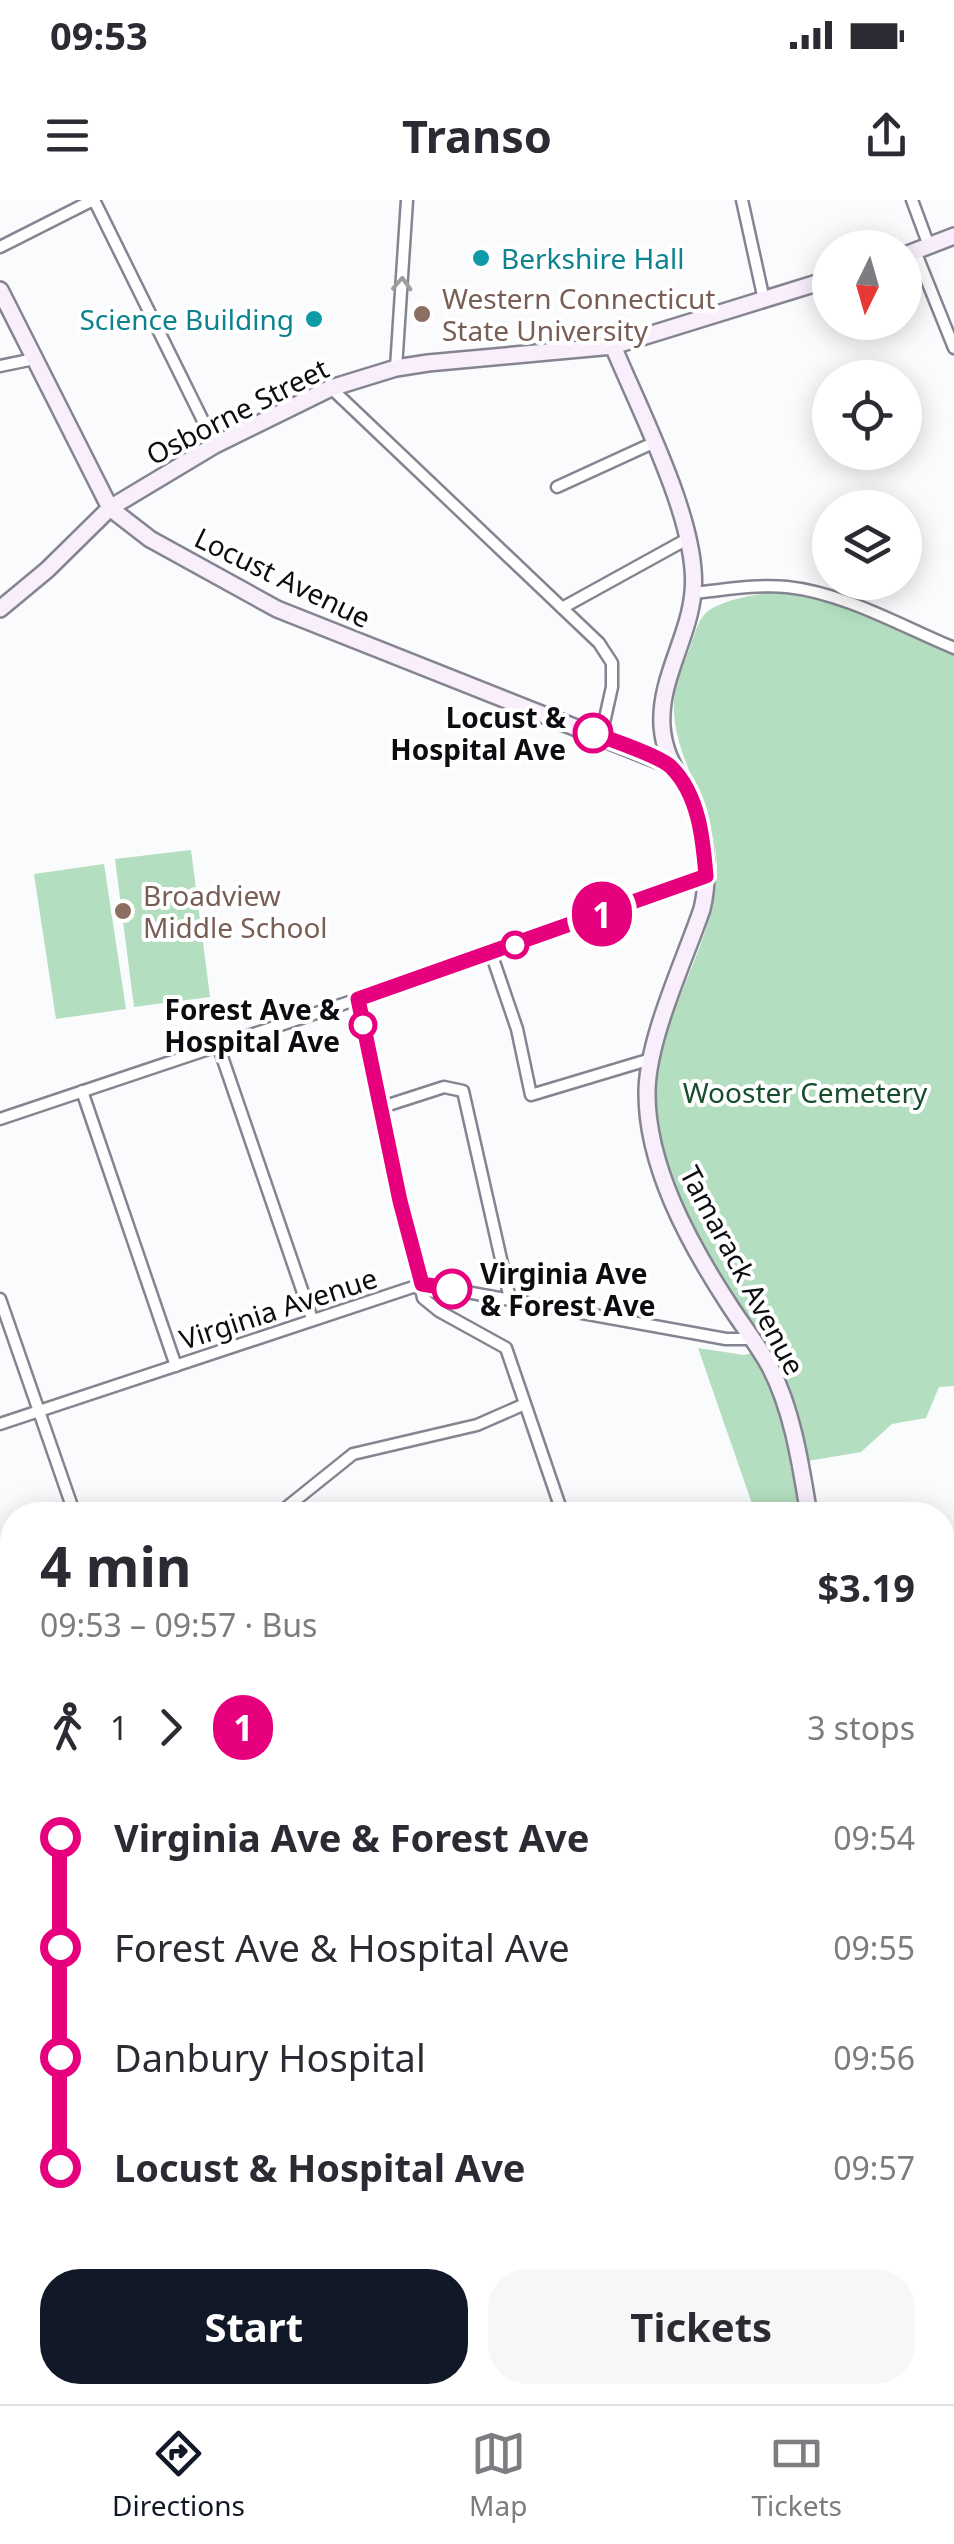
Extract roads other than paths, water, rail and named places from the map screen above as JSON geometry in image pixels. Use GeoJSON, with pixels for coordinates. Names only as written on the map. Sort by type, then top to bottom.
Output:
{"type":"FeatureCollection","features":[{"type":"Feature","properties":{"kind":"street"},"geometry":{"type":"LineString","coordinates":[[0,247],[94,200],[215,445]]}},
{"type":"Feature","properties":{"kind":"street"},"geometry":{"type":"LineString","coordinates":[[396,368],[407,200]]}},
{"type":"Feature","properties":{"kind":"street"},"geometry":{"type":"LineString","coordinates":[[742,200],[764,300]]}},
{"type":"Feature","properties":{"kind":"street"},"geometry":{"type":"LineString","coordinates":[[912,200],[914,230]]}},
{"type":"Feature","properties":{"kind":"street"},"geometry":{"type":"LineString","coordinates":[[922,249],[954,236]]}},
{"type":"Feature","properties":{"kind":"street"},"geometry":{"type":"LineString","coordinates":[[922,266],[954,348]]}},
{"type":"Feature","properties":{"kind":"street","name":"Osborne Street"},"geometry":{"type":"LineString","coordinates":[[0,609],[47,570],[110,508],[215,445],[332,388],[396,368],[614,346],[812,285]]}},
{"type":"Feature","properties":{"kind":"street","name":"Locust Avenue"},"geometry":{"type":"LineString","coordinates":[[0,290],[110,508],[150,538],[277,609],[670,765]]}},
{"type":"Feature","properties":{"kind":"street"},"geometry":{"type":"LineString","coordinates":[[614,346],[690,538],[694,567],[688,625],[665,696],[662,726],[670,765]]}},
{"type":"Feature","properties":{"kind":"street"},"geometry":{"type":"LineString","coordinates":[[0,366],[34,359]]}},
{"type":"Feature","properties":{"kind":"street"},"geometry":{"type":"LineString","coordinates":[[332,388],[599,643],[612,662],[612,687],[601,736]]}},
{"type":"Feature","properties":{"kind":"street"},"geometry":{"type":"LineString","coordinates":[[558,487],[653,443]]}},
{"type":"Feature","properties":{"kind":"street"},"geometry":{"type":"LineString","coordinates":[[562,608],[690,538]]}},
{"type":"Feature","properties":{"kind":"street"},"geometry":{"type":"LineString","coordinates":[[694,592],[782,587],[808,590],[954,648]]}},
{"type":"Feature","properties":{"kind":"street","name":"Tamarack Avenue"},"geometry":{"type":"LineString","coordinates":[[670,765],[696,812],[706,876],[702,909],[651,1060],[648,1118],[664,1179],[704,1261],[772,1371],[782,1398],[805,1502]]}},
{"type":"Feature","properties":{"kind":"street"},"geometry":{"type":"LineString","coordinates":[[0,1119],[358,999],[706,876]]}},
{"type":"Feature","properties":{"kind":"street"},"geometry":{"type":"LineString","coordinates":[[491,952],[517,1028],[531,1095],[651,1060]]}},
{"type":"Feature","properties":{"kind":"street"},"geometry":{"type":"LineString","coordinates":[[358,999],[423,1298],[506,1348],[559,1502]]}},
{"type":"Feature","properties":{"kind":"street"},"geometry":{"type":"LineString","coordinates":[[218,1045],[312,1318]]}},
{"type":"Feature","properties":{"kind":"street"},"geometry":{"type":"LineString","coordinates":[[380,1108],[444,1087],[463,1092],[510,1299]]}},
{"type":"Feature","properties":{"kind":"street"},"geometry":{"type":"LineString","coordinates":[[82,1092],[176,1366]]}},
{"type":"Feature","properties":{"kind":"street","name":"Virginia Avenue"},"geometry":{"type":"LineString","coordinates":[[0,1424],[422,1284],[726,1338],[753,1339]]}},
{"type":"Feature","properties":{"kind":"street"},"geometry":{"type":"LineString","coordinates":[[0,1299],[70,1502]]}},
{"type":"Feature","properties":{"kind":"street"},"geometry":{"type":"LineString","coordinates":[[293,1502],[352,1454],[477,1425],[525,1404]]}},
{"type":"Feature","properties":{"kind":"place","name":"Berkshire Hall"},"geometry":{"type":"Point","coordinates":[481,258]}},
{"type":"Feature","properties":{"kind":"place","name":"Western Connecticut State University"},"geometry":{"type":"Point","coordinates":[422,314]}},
{"type":"Feature","properties":{"kind":"place","name":"Science Building"},"geometry":{"type":"Point","coordinates":[314,319]}},
{"type":"Feature","properties":{"kind":"place","name":"Locust & Hospital Ave"},"geometry":{"type":"Point","coordinates":[593,733]}},
{"type":"Feature","properties":{"kind":"place","name":"Broadview Middle School"},"geometry":{"type":"Point","coordinates":[123,911]}},
{"type":"Feature","properties":{"kind":"place","name":"Forest Ave & Hospital Ave"},"geometry":{"type":"Point","coordinates":[363,1025]}},
{"type":"Feature","properties":{"kind":"place","name":"Virginia Ave & Forest Ave"},"geometry":{"type":"Point","coordinates":[452,1289]}},
{"type":"Feature","properties":{"kind":"park label","name":"Wooster Cemetery"},"geometry":{"type":"Point","coordinates":[805,1092]}}]}
